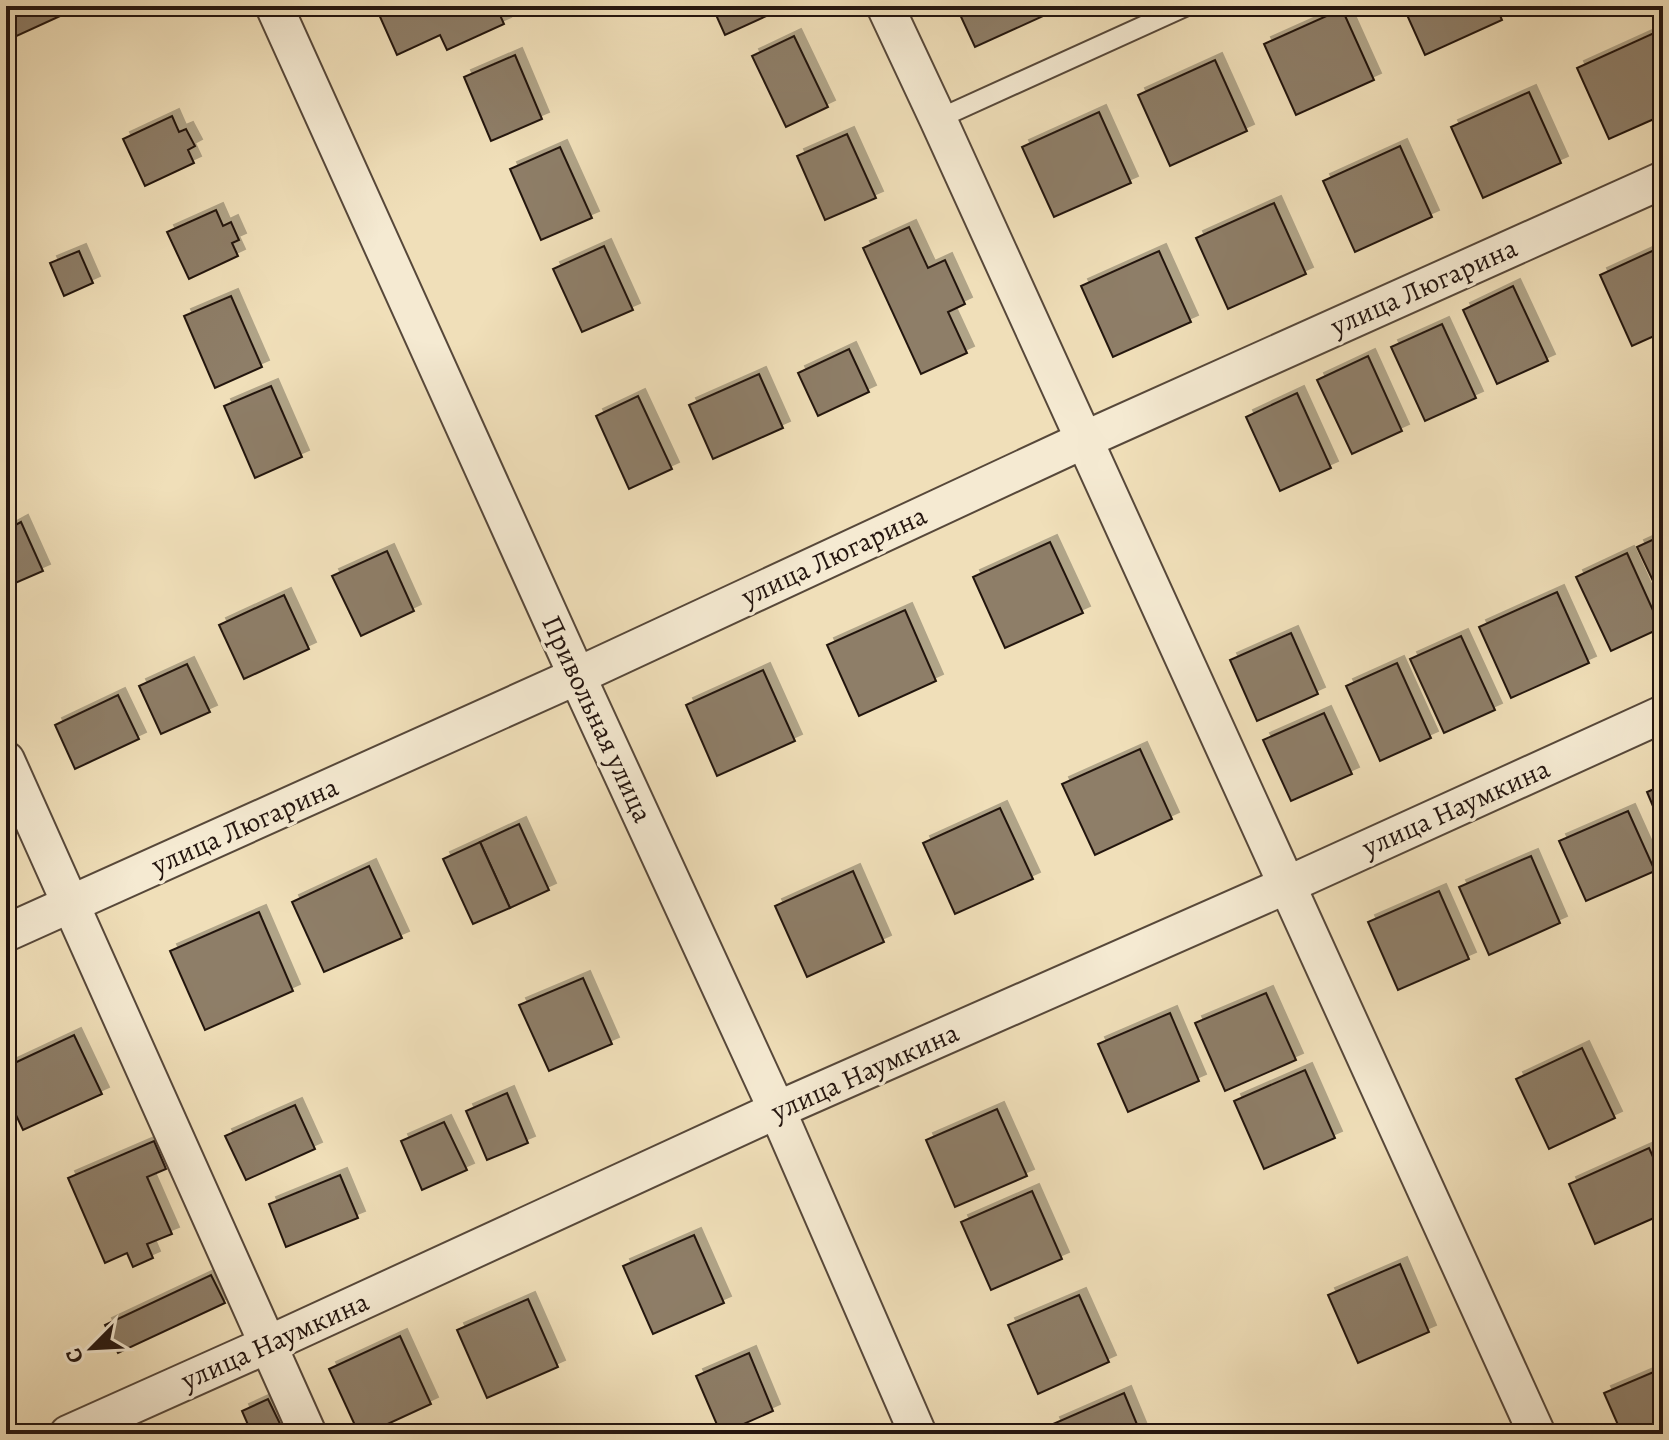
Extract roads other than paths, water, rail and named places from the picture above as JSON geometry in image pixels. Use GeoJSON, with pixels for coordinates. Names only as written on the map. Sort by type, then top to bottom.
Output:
{"type":"FeatureCollection","features":[{"type":"Feature","properties":{"kind":"street","name":"Привольная улица"},"geometry":{"type":"LineString","coordinates":[[274,6],[777,1110],[918,1434]]}},
{"type":"Feature","properties":{"kind":"street"},"geometry":{"type":"LineString","coordinates":[[885,6],[1537,1434]]}},
{"type":"Feature","properties":{"kind":"street","name":"улица Люгарина"},"geometry":{"type":"LineString","coordinates":[[6,933],[577,676],[1084,440],[1663,180]]}},
{"type":"Feature","properties":{"kind":"street","name":"улица Наумкина"},"geometry":{"type":"LineString","coordinates":[[68,1434],[777,1110],[1287,885],[1663,714]]}},
{"type":"Feature","properties":{"kind":"street"},"geometry":{"type":"LineString","coordinates":[[6,760],[308,1434]]}},
{"type":"Feature","properties":{"kind":"lane"},"geometry":{"type":"LineString","coordinates":[[938,119],[1187,6]]}}]}
